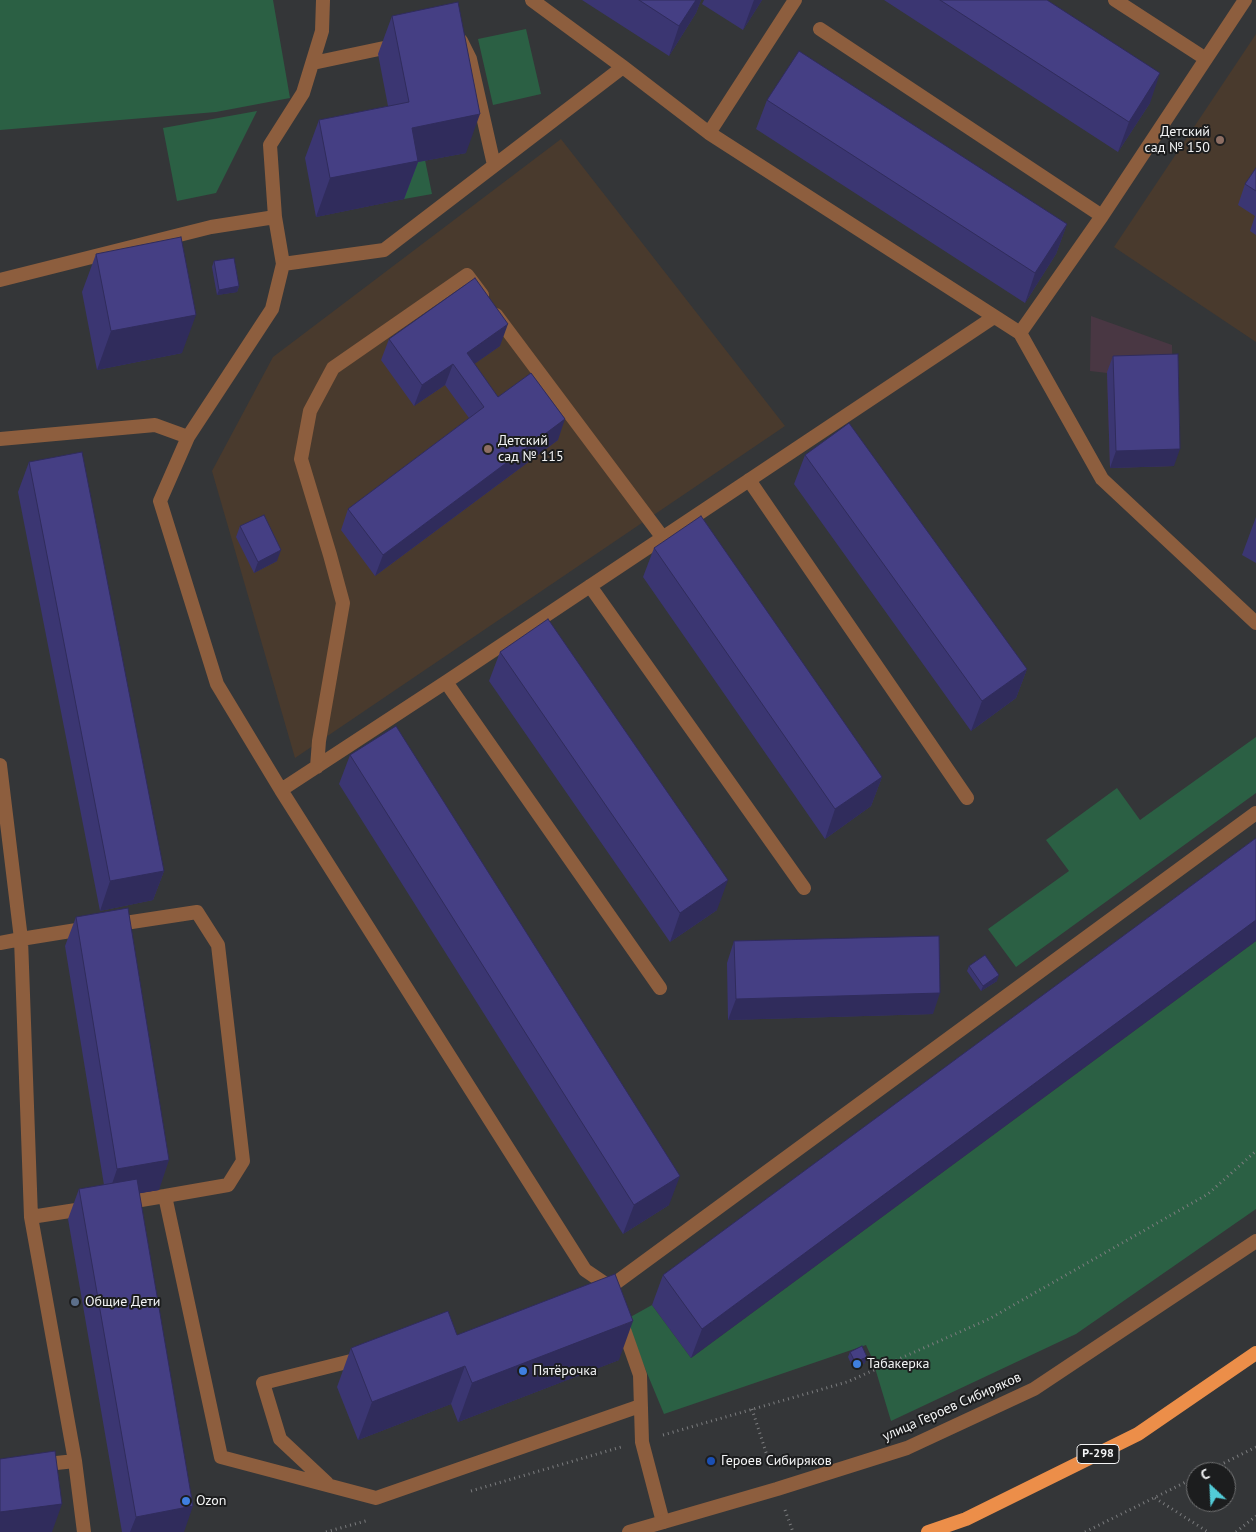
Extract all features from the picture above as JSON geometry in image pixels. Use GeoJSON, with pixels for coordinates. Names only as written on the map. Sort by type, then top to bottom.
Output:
{"type":"FeatureCollection","features":[{"type":"Feature","properties":{"kind":"highway","name":"Р-298"},"geometry":{"type":"LineString","coordinates":[[928,1532],[966,1519],[1138,1434],[1256,1353]]}},
{"type":"Feature","properties":{"kind":"street"},"geometry":{"type":"LineString","coordinates":[[323,0],[322,31],[303,93],[270,145],[275,217],[283,264],[272,310],[188,437],[160,500],[217,684],[281,790],[585,1270],[610,1287],[640,1374],[642,1442],[663,1522]]}},
{"type":"Feature","properties":{"kind":"street"},"geometry":{"type":"LineString","coordinates":[[532,0],[709,133],[1020,333],[1102,479],[1256,623]]}},
{"type":"Feature","properties":{"kind":"street"},"geometry":{"type":"LineString","coordinates":[[709,133],[795,0]]}},
{"type":"Feature","properties":{"kind":"street"},"geometry":{"type":"LineString","coordinates":[[1115,0],[1206,58]]}},
{"type":"Feature","properties":{"kind":"street"},"geometry":{"type":"LineString","coordinates":[[1020,333],[1102,216],[1245,0]]}},
{"type":"Feature","properties":{"kind":"street"},"geometry":{"type":"LineString","coordinates":[[820,29],[1102,216]]}},
{"type":"Feature","properties":{"kind":"street"},"geometry":{"type":"LineString","coordinates":[[450,34],[460,41],[470,59],[494,165]]}},
{"type":"Feature","properties":{"kind":"street"},"geometry":{"type":"LineString","coordinates":[[313,63],[410,42]]}},
{"type":"Feature","properties":{"kind":"street"},"geometry":{"type":"LineString","coordinates":[[283,264],[384,250],[623,67]]}},
{"type":"Feature","properties":{"kind":"street"},"geometry":{"type":"LineString","coordinates":[[0,280],[211,227],[275,217]]}},
{"type":"Feature","properties":{"kind":"street"},"geometry":{"type":"LineString","coordinates":[[317,767],[319,741],[343,603],[300,459],[310,411],[333,368],[467,275],[663,538]]}},
{"type":"Feature","properties":{"kind":"street"},"geometry":{"type":"LineString","coordinates":[[281,790],[994,317]]}},
{"type":"Feature","properties":{"kind":"street"},"geometry":{"type":"LineString","coordinates":[[0,439],[156,425],[188,437]]}},
{"type":"Feature","properties":{"kind":"street"},"geometry":{"type":"LineString","coordinates":[[749,480],[967,798]]}},
{"type":"Feature","properties":{"kind":"street"},"geometry":{"type":"LineString","coordinates":[[590,586],[804,888]]}},
{"type":"Feature","properties":{"kind":"street"},"geometry":{"type":"LineString","coordinates":[[446,682],[660,988]]}},
{"type":"Feature","properties":{"kind":"street"},"geometry":{"type":"LineString","coordinates":[[0,765],[21,939],[31,1217],[75,1461],[84,1532]]}},
{"type":"Feature","properties":{"kind":"street"},"geometry":{"type":"LineString","coordinates":[[595,1296],[610,1287],[1256,813]]}},
{"type":"Feature","properties":{"kind":"street"},"geometry":{"type":"LineString","coordinates":[[0,943],[197,912],[218,945],[243,1160],[228,1185],[31,1217]]}},
{"type":"Feature","properties":{"kind":"street"},"geometry":{"type":"LineString","coordinates":[[165,1196],[221,1457],[376,1498],[640,1406]]}},
{"type":"Feature","properties":{"kind":"street","name":"улица Героев Сибиряков"},"geometry":{"type":"LineString","coordinates":[[629,1532],[777,1489],[907,1448],[1034,1389],[1256,1241]]}},
{"type":"Feature","properties":{"kind":"street"},"geometry":{"type":"LineString","coordinates":[[329,1486],[280,1439],[263,1383],[378,1354]]}},
{"type":"Feature","properties":{"kind":"street"},"geometry":{"type":"LineString","coordinates":[[0,1469],[75,1461]]}},
{"type":"Feature","properties":{"kind":"path"},"geometry":{"type":"LineString","coordinates":[[470,1491],[847,1382],[988,1320],[1208,1194],[1256,1152]]}},
{"type":"Feature","properties":{"kind":"path"},"geometry":{"type":"LineString","coordinates":[[1226,1462],[1256,1447]]}},
{"type":"Feature","properties":{"kind":"path"},"geometry":{"type":"LineString","coordinates":[[1085,1532],[1186,1482]]}},
{"type":"Feature","properties":{"kind":"path"},"geometry":{"type":"LineString","coordinates":[[1154,1497],[1208,1532]]}},
{"type":"Feature","properties":{"kind":"path"},"geometry":{"type":"LineString","coordinates":[[1236,1532],[1256,1516]]}},
{"type":"Feature","properties":{"kind":"path"},"geometry":{"type":"LineString","coordinates":[[326,1532],[374,1518]]}},
{"type":"Feature","properties":{"kind":"shaded area","name":"Детский сад № 150"},"geometry":{"type":"Polygon","coordinates":[[[1256,34],[1256,342],[1114,247],[1256,34]]]}},
{"type":"Feature","properties":{"kind":"shaded area","name":"Детский сад № 115"},"geometry":{"type":"Polygon","coordinates":[[[561,139],[785,426],[295,758],[212,471],[273,357],[561,139]]]}},
{"type":"Feature","properties":{"kind":"shaded area"},"geometry":{"type":"Polygon","coordinates":[[[1091,316],[1172,345],[1174,466],[1110,468],[1107,373],[1090,371],[1091,316]]]}},
{"type":"Feature","properties":{"kind":"green space"},"geometry":{"type":"Polygon","coordinates":[[[0,0],[273,0],[290,98],[216,112],[0,130],[0,0]]]}},
{"type":"Feature","properties":{"kind":"green space"},"geometry":{"type":"Polygon","coordinates":[[[526,29],[541,94],[493,105],[478,39],[526,29]]]}},
{"type":"Feature","properties":{"kind":"green space"},"geometry":{"type":"Polygon","coordinates":[[[257,111],[216,193],[177,201],[163,128],[257,111]]]}},
{"type":"Feature","properties":{"kind":"green space"},"geometry":{"type":"Polygon","coordinates":[[[425,160],[432,194],[404,199],[398,166],[425,160]]]}},
{"type":"Feature","properties":{"kind":"green space"},"geometry":{"type":"Polygon","coordinates":[[[1256,737],[1256,793],[1016,967],[988,929],[1069,871],[1046,840],[1117,788],[1140,820],[1256,737]]]}},
{"type":"Feature","properties":{"kind":"green space"},"geometry":{"type":"Polygon","coordinates":[[[1256,941],[1256,1209],[1076,1334],[891,1421],[872,1358],[866,1345],[664,1414],[625,1320],[652,1305],[691,1358],[1256,941]]]}},
{"type":"Feature","properties":{"kind":"building"},"geometry":{"type":"Polygon","coordinates":[[[639,0],[696,0],[679,26],[639,0]]]}},
{"type":"Feature","properties":{"kind":"building"},"geometry":{"type":"Polygon","coordinates":[[[940,0],[1047,0],[1160,73],[1129,122],[940,0]]]}},
{"type":"Feature","properties":{"kind":"building"},"geometry":{"type":"Polygon","coordinates":[[[458,2],[480,114],[412,128],[418,161],[330,178],[319,120],[409,102],[392,16],[458,2]]]}},
{"type":"Feature","properties":{"kind":"building"},"geometry":{"type":"Polygon","coordinates":[[[799,51],[1067,224],[1035,273],[767,100],[799,51]]]}},
{"type":"Feature","properties":{"kind":"building"},"geometry":{"type":"Polygon","coordinates":[[[1256,168],[1256,191],[1245,184],[1256,168]]]}},
{"type":"Feature","properties":{"kind":"building"},"geometry":{"type":"Polygon","coordinates":[[[181,237],[196,315],[111,331],[96,254],[181,237]]]}},
{"type":"Feature","properties":{"kind":"building"},"geometry":{"type":"Polygon","coordinates":[[[234,258],[239,286],[219,290],[214,261],[234,258]]]}},
{"type":"Feature","properties":{"kind":"building"},"geometry":{"type":"Polygon","coordinates":[[[475,278],[508,324],[467,353],[498,397],[531,373],[565,419],[383,555],[348,509],[484,407],[453,364],[422,385],[389,339],[475,278]]]}},
{"type":"Feature","properties":{"kind":"building"},"geometry":{"type":"Polygon","coordinates":[[[1178,354],[1180,449],[1116,451],[1113,356],[1178,354]]]}},
{"type":"Feature","properties":{"kind":"building"},"geometry":{"type":"Polygon","coordinates":[[[849,423],[1027,669],[982,701],[805,455],[849,423]]]}},
{"type":"Feature","properties":{"kind":"building"},"geometry":{"type":"Polygon","coordinates":[[[82,452],[164,871],[110,881],[29,462],[82,452]]]}},
{"type":"Feature","properties":{"kind":"building"},"geometry":{"type":"Polygon","coordinates":[[[264,515],[281,550],[258,562],[240,526],[264,515]]]}},
{"type":"Feature","properties":{"kind":"building"},"geometry":{"type":"Polygon","coordinates":[[[701,516],[882,777],[835,809],[654,548],[701,516]]]}},
{"type":"Feature","properties":{"kind":"building"},"geometry":{"type":"Polygon","coordinates":[[[548,619],[728,880],[680,913],[500,652],[548,619]]]}},
{"type":"Feature","properties":{"kind":"building"},"geometry":{"type":"Polygon","coordinates":[[[396,726],[680,1176],[634,1205],[350,755],[396,726]]]}},
{"type":"Feature","properties":{"kind":"building"},"geometry":{"type":"Polygon","coordinates":[[[1256,838],[1256,920],[702,1329],[663,1275],[1256,838]]]}},
{"type":"Feature","properties":{"kind":"building"},"geometry":{"type":"Polygon","coordinates":[[[128,908],[169,1160],[117,1169],[76,917],[128,908]]]}},
{"type":"Feature","properties":{"kind":"building"},"geometry":{"type":"Polygon","coordinates":[[[939,936],[940,993],[736,999],[734,941],[939,936]]]}},
{"type":"Feature","properties":{"kind":"building"},"geometry":{"type":"Polygon","coordinates":[[[985,955],[999,975],[983,986],[969,966],[985,955]]]}},
{"type":"Feature","properties":{"kind":"building"},"geometry":{"type":"Polygon","coordinates":[[[137,1179],[193,1506],[136,1517],[79,1189],[137,1179]]]}},
{"type":"Feature","properties":{"kind":"building"},"geometry":{"type":"Polygon","coordinates":[[[615,1274],[633,1321],[472,1383],[465,1366],[372,1402],[351,1348],[448,1311],[457,1335],[615,1274]]]}},
{"type":"Feature","properties":{"kind":"building"},"geometry":{"type":"Polygon","coordinates":[[[862,1346],[867,1357],[855,1362],[850,1352],[862,1346]]]}},
{"type":"Feature","properties":{"kind":"building"},"geometry":{"type":"Polygon","coordinates":[[[55,1451],[62,1504],[0,1512],[0,1459],[55,1451]]]}},
{"type":"Feature","properties":{"kind":"place","name":"Детский сад № 150"},"geometry":{"type":"Point","coordinates":[1220,140]}},
{"type":"Feature","properties":{"kind":"place","name":"Детский сад № 115"},"geometry":{"type":"Point","coordinates":[488,449]}},
{"type":"Feature","properties":{"kind":"place","name":"Общие Дети"},"geometry":{"type":"Point","coordinates":[75,1302]}},
{"type":"Feature","properties":{"kind":"place","name":"Табакерка"},"geometry":{"type":"Point","coordinates":[857,1364]}},
{"type":"Feature","properties":{"kind":"place","name":"Пятёрочка"},"geometry":{"type":"Point","coordinates":[523,1371]}},
{"type":"Feature","properties":{"kind":"place","name":"Героев Сибиряков"},"geometry":{"type":"Point","coordinates":[711,1461]}},
{"type":"Feature","properties":{"kind":"place","name":"Ozon"},"geometry":{"type":"Point","coordinates":[186,1501]}}]}
